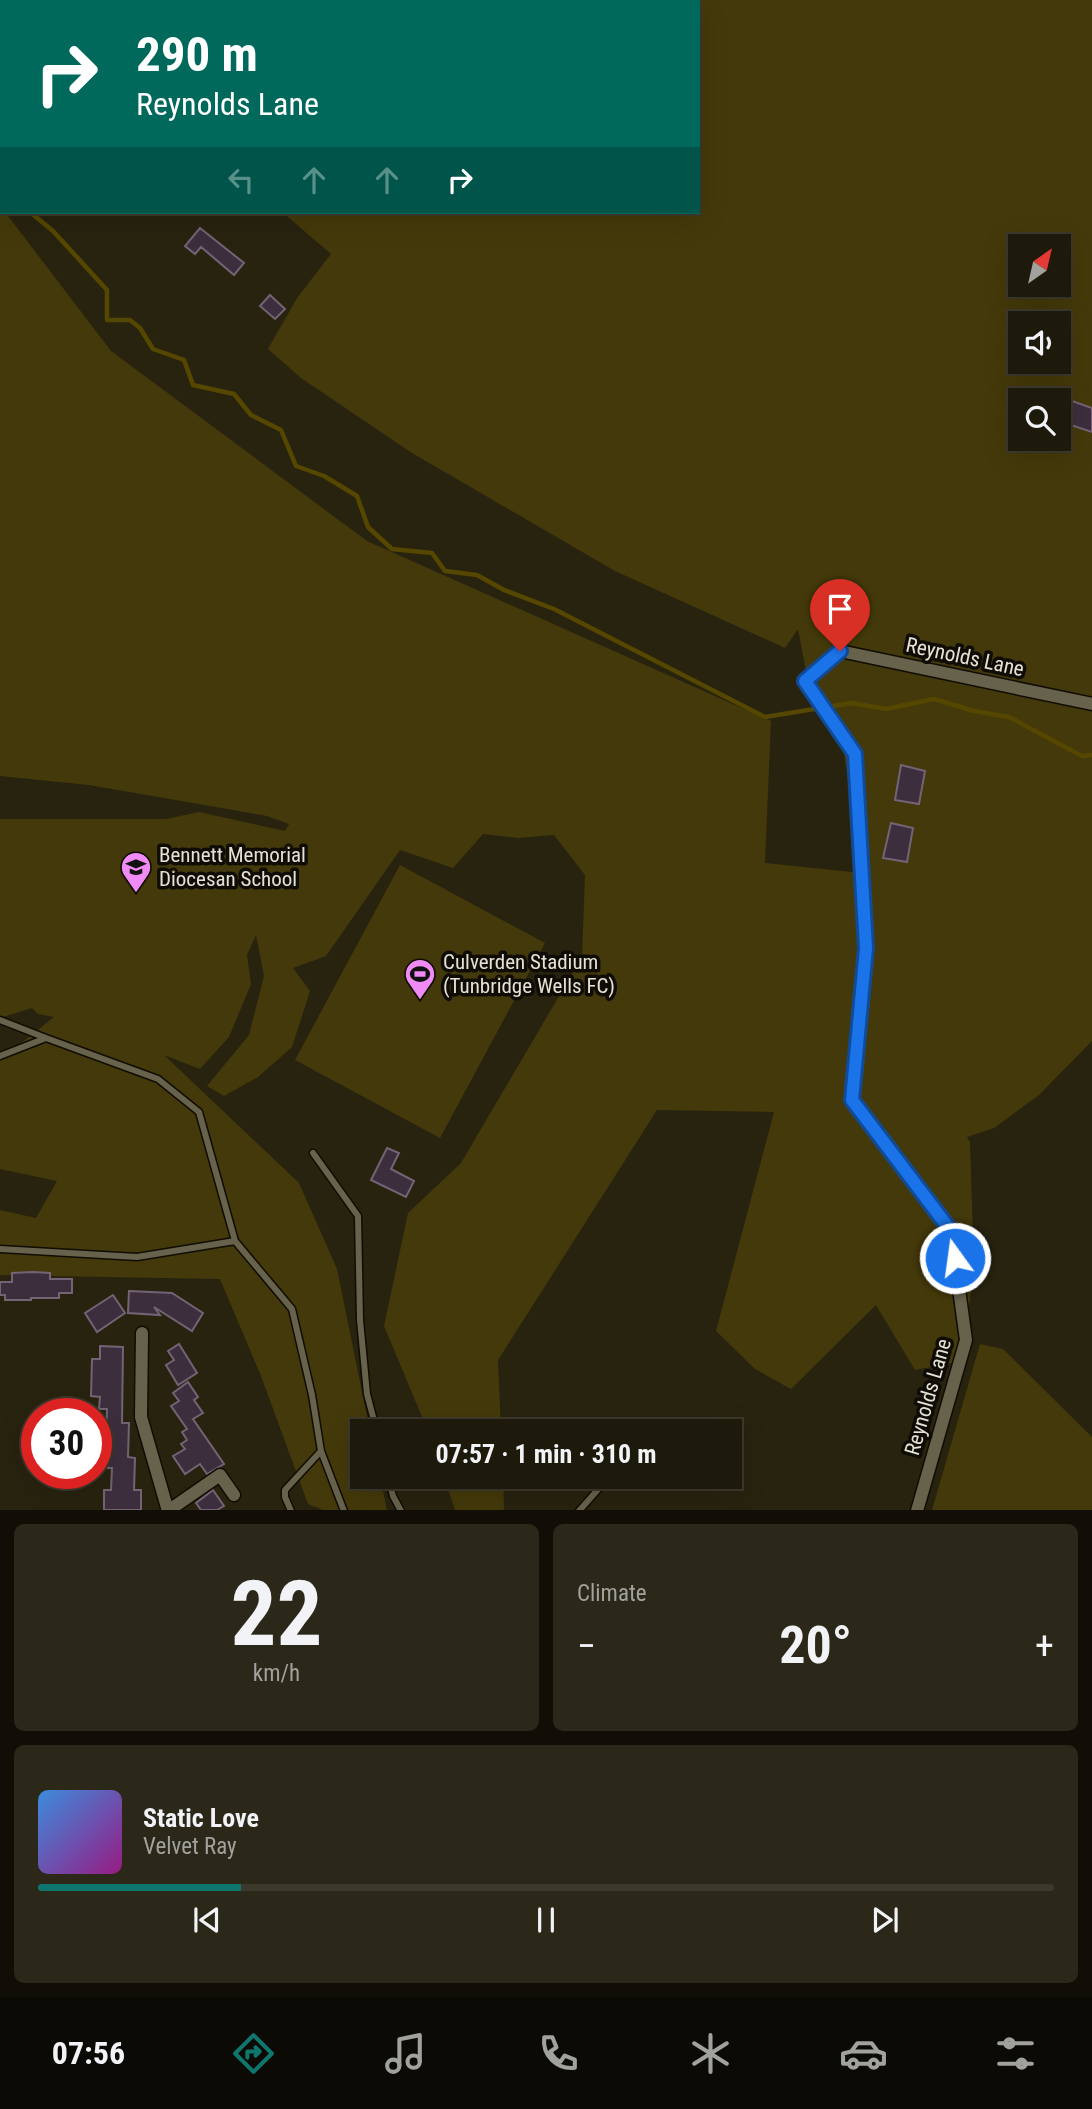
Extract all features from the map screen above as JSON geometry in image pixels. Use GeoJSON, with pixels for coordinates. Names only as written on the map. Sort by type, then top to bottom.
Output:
{"type":"FeatureCollection","features":[{"type":"Feature","properties":{"kind":"street","name":"Reynolds Lane"},"geometry":{"type":"LineString","coordinates":[[917,1510],[966,1340],[951,1231],[852,1100],[866,948],[855,754],[805,681],[840,651],[1092,704]]}},
{"type":"Feature","properties":{"kind":"street"},"geometry":{"type":"LineString","coordinates":[[142,1333],[141,1417],[168,1510],[220,1475],[234,1495]]}},
{"type":"Feature","properties":{"kind":"lane"},"geometry":{"type":"LineString","coordinates":[[0,1020],[158,1079],[199,1112],[235,1241],[292,1309],[312,1395],[321,1451],[344,1510]]}},
{"type":"Feature","properties":{"kind":"lane"},"geometry":{"type":"LineString","coordinates":[[0,1056],[46,1038]]}},
{"type":"Feature","properties":{"kind":"lane"},"geometry":{"type":"LineString","coordinates":[[313,1153],[358,1216],[360,1320],[367,1394],[373,1419]]}},
{"type":"Feature","properties":{"kind":"lane"},"geometry":{"type":"LineString","coordinates":[[0,1249],[137,1257],[235,1241]]}},
{"type":"Feature","properties":{"kind":"lane"},"geometry":{"type":"LineString","coordinates":[[291,1510],[285,1497],[285,1489],[321,1451]]}},
{"type":"Feature","properties":{"kind":"lane"},"geometry":{"type":"LineString","coordinates":[[391,1489],[401,1510]]}},
{"type":"Feature","properties":{"kind":"lane"},"geometry":{"type":"LineString","coordinates":[[579,1510],[598,1489]]}},
{"type":"Feature","properties":{"kind":"shaded area"},"geometry":{"type":"Polygon","coordinates":[[[700,0],[1092,0],[1092,1041],[1039,1095],[994,1128],[967,1137],[970,1142],[974,1268],[962,1361],[915,1370],[876,1305],[791,1389],[755,1369],[716,1331],[774,1112],[657,1110],[498,1360],[500,1419],[423,1419],[384,1326],[408,1213],[461,1163],[582,957],[585,875],[554,835],[518,838],[483,834],[453,868],[400,850],[326,956],[293,968],[310,991],[292,1047],[258,1077],[224,1096],[207,1086],[249,1035],[264,976],[256,935],[247,955],[251,984],[229,1037],[200,1069],[164,1055],[299,1183],[337,1269],[368,1419],[350,1419],[350,1489],[383,1489],[387,1510],[323,1510],[308,1504],[261,1376],[220,1279],[0,1275],[0,1210],[36,1218],[57,1181],[0,1169],[0,1060],[54,1017],[38,1014],[32,1008],[0,1018],[0,819],[166,819],[199,812],[285,831],[289,824],[267,816],[89,785],[0,776],[0,214],[7,214],[111,351],[367,541],[771,721],[765,863],[862,873],[841,734],[809,687],[798,629],[785,648],[615,571],[412,453],[301,378],[268,349],[297,298],[331,254],[284,214],[700,214],[700,0]]]}},
{"type":"Feature","properties":{"kind":"shaded area","name":"Culverden Stadium (Tunbridge Wells FC)"},"geometry":{"type":"Polygon","coordinates":[[[400,865],[545,943],[440,1138],[295,1060],[400,865]]]}},
{"type":"Feature","properties":{"kind":"shaded area"},"geometry":{"type":"Polygon","coordinates":[[[980,1344],[1003,1349],[1092,1437],[1092,1510],[932,1510],[980,1344]]]}},
{"type":"Feature","properties":{"kind":"shaded area"},"geometry":{"type":"Polygon","coordinates":[[[448,1489],[503,1489],[504,1510],[455,1510],[448,1489]]]}},
{"type":"Feature","properties":{"kind":"building"},"geometry":{"type":"Polygon","coordinates":[[[200,228],[244,263],[234,275],[201,247],[195,254],[185,246],[200,228]]]}},
{"type":"Feature","properties":{"kind":"building"},"geometry":{"type":"Polygon","coordinates":[[[270,295],[285,309],[275,319],[260,306],[270,295]]]}},
{"type":"Feature","properties":{"kind":"building"},"geometry":{"type":"Polygon","coordinates":[[[1072,401],[1092,408],[1092,432],[1071,425],[1072,401]]]}},
{"type":"Feature","properties":{"kind":"building"},"geometry":{"type":"Polygon","coordinates":[[[901,765],[925,771],[919,804],[895,800],[901,765]]]}},
{"type":"Feature","properties":{"kind":"building"},"geometry":{"type":"Polygon","coordinates":[[[891,823],[913,828],[907,862],[883,858],[891,823]]]}},
{"type":"Feature","properties":{"kind":"building"},"geometry":{"type":"Polygon","coordinates":[[[387,1148],[399,1153],[391,1169],[414,1181],[406,1197],[371,1180],[387,1148]]]}},
{"type":"Feature","properties":{"kind":"building"},"geometry":{"type":"Polygon","coordinates":[[[12,1273],[50,1273],[50,1279],[72,1279],[72,1293],[59,1293],[59,1298],[31,1300],[5,1300],[5,1295],[0,1295],[0,1282],[12,1282],[12,1273]]]}},
{"type":"Feature","properties":{"kind":"building"},"geometry":{"type":"Polygon","coordinates":[[[129,1291],[172,1293],[203,1313],[192,1331],[154,1307],[160,1315],[128,1313],[129,1291]]]}},
{"type":"Feature","properties":{"kind":"building"},"geometry":{"type":"Polygon","coordinates":[[[113,1295],[125,1313],[97,1332],[85,1313],[113,1295]]]}},
{"type":"Feature","properties":{"kind":"building"},"geometry":{"type":"Polygon","coordinates":[[[179,1344],[197,1373],[178,1385],[166,1365],[174,1360],[168,1351],[179,1344]]]}},
{"type":"Feature","properties":{"kind":"building"},"geometry":{"type":"Polygon","coordinates":[[[100,1346],[123,1347],[122,1423],[129,1423],[128,1457],[135,1458],[134,1490],[141,1490],[141,1510],[104,1510],[104,1490],[112,1489],[112,1398],[91,1396],[92,1359],[100,1359],[100,1346]]]}},
{"type":"Feature","properties":{"kind":"building"},"geometry":{"type":"Polygon","coordinates":[[[188,1382],[198,1397],[194,1400],[203,1413],[193,1419],[224,1464],[207,1474],[200,1464],[185,1474],[173,1456],[185,1449],[181,1444],[187,1440],[182,1432],[187,1429],[171,1406],[179,1401],[173,1393],[188,1382]]]}},
{"type":"Feature","properties":{"kind":"building"},"geometry":{"type":"Polygon","coordinates":[[[213,1490],[224,1506],[217,1510],[201,1510],[196,1503],[213,1490]]]}},
{"type":"Feature","properties":{"kind":"waterway"},"geometry":{"type":"LineString","coordinates":[[32,214],[53,231],[107,290],[107,320],[130,320],[140,328],[153,349],[184,360],[193,385],[234,394],[251,415],[281,430],[296,466],[324,476],[357,496],[368,527],[392,549],[432,553],[445,571],[477,575],[504,590],[554,609],[765,717],[851,703],[886,709],[934,699],[974,711],[1009,717],[1082,756],[1092,755]]}},
{"type":"Feature","properties":{"kind":"place","name":"Bennett Memorial Diocesan School"},"geometry":{"type":"Point","coordinates":[136,894]}},
{"type":"Feature","properties":{"kind":"place","name":"Culverden Stadium (Tunbridge Wells FC)"},"geometry":{"type":"Point","coordinates":[420,1001]}},
{"type":"Feature","properties":{"kind":"route"},"geometry":{"type":"LineString","coordinates":[[840,651],[805,681],[855,754],[866,948],[852,1100],[951,1231],[955,1258]]}}]}
